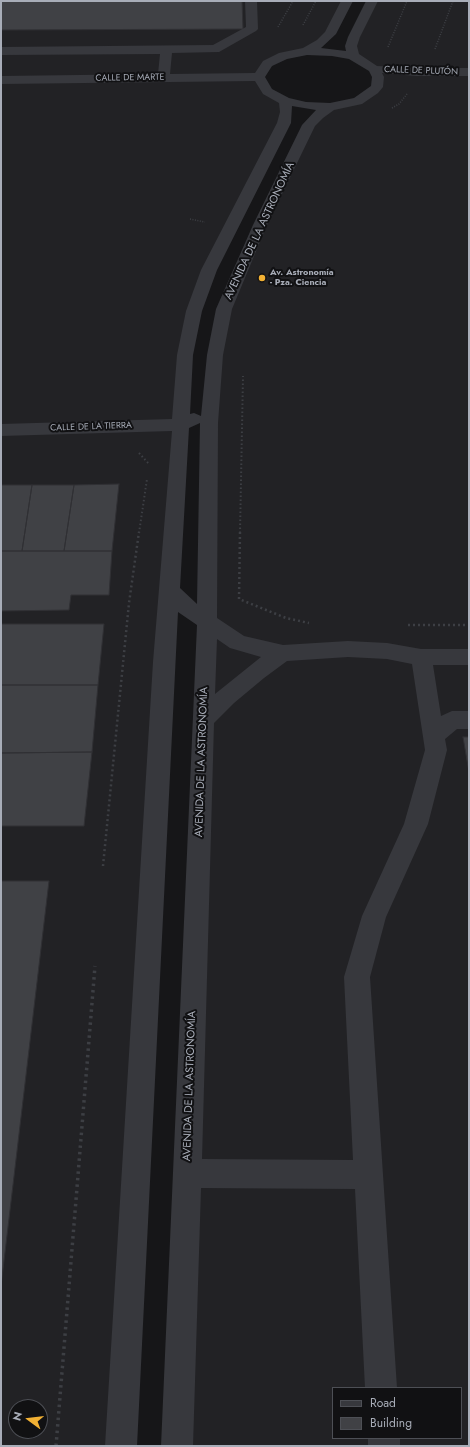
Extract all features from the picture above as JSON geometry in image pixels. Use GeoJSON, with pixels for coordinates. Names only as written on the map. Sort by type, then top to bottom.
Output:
{"type":"FeatureCollection","features":[{"type":"Feature","properties":{"kind":"street"},"geometry":{"type":"LineString","coordinates":[[1,51],[37,65],[166,50],[215,49],[252,29],[251,1]]}},
{"type":"Feature","properties":{"kind":"street"},"geometry":{"type":"LineString","coordinates":[[307,51],[321,43],[330,34],[347,1]]}},
{"type":"Feature","properties":{"kind":"street"},"geometry":{"type":"LineString","coordinates":[[353,56],[351,46],[354,37],[372,1]]}},
{"type":"Feature","properties":{"kind":"street"},"geometry":{"type":"LineString","coordinates":[[164,78],[166,50]]}},
{"type":"Feature","properties":{"kind":"street"},"geometry":{"type":"LineString","coordinates":[[307,51],[332,52],[353,56],[374,69],[378,77],[394,86],[374,90],[358,101],[330,107],[306,106],[285,101],[267,91],[259,77],[267,64],[283,56],[307,51]]}},
{"type":"Feature","properties":{"kind":"street","name":"CALLE DE MARTE"},"geometry":{"type":"LineString","coordinates":[[1,80],[37,65],[164,78],[259,77]]}},
{"type":"Feature","properties":{"kind":"street","name":"CALLE DE PLUTÓN"},"geometry":{"type":"LineString","coordinates":[[374,69],[416,72],[469,72]]}},
{"type":"Feature","properties":{"kind":"street","name":"CALLE DE PLUTÓN"},"geometry":{"type":"LineString","coordinates":[[394,86],[469,80]]}},
{"type":"Feature","properties":{"kind":"street"},"geometry":{"type":"LineString","coordinates":[[121,1446],[163,678],[185,355],[194,311],[209,270],[284,123],[286,112],[285,101]]}},
{"type":"Feature","properties":{"kind":"street","name":"AVENIDA DE LA ASTRONOMÍA"},"geometry":{"type":"LineString","coordinates":[[176,1446],[207,621],[211,395],[215,355],[224,309],[238,274],[309,125],[318,115],[330,107]]}},
{"type":"Feature","properties":{"kind":"street","name":"CALLE DE LA TIERRA"},"geometry":{"type":"LineString","coordinates":[[1,430],[180,425],[194,419],[204,409],[211,395]]}},
{"type":"Feature","properties":{"kind":"street"},"geometry":{"type":"LineString","coordinates":[[180,425],[192,431],[200,440],[210,477]]}},
{"type":"Feature","properties":{"kind":"street"},"geometry":{"type":"LineString","coordinates":[[169,590],[186,607],[237,642],[260,649],[284,652],[348,649],[387,651],[421,657],[469,656]]}},
{"type":"Feature","properties":{"kind":"street"},"geometry":{"type":"LineString","coordinates":[[203,720],[226,697],[256,672],[284,652]]}},
{"type":"Feature","properties":{"kind":"street"},"geometry":{"type":"LineString","coordinates":[[381,1387],[357,977],[374,916],[416,824],[436,750],[421,657]]}},
{"type":"Feature","properties":{"kind":"street"},"geometry":{"type":"LineString","coordinates":[[434,736],[452,720],[469,720]]}},
{"type":"Feature","properties":{"kind":"street"},"geometry":{"type":"LineString","coordinates":[[186,1174],[368,1175]]}},
{"type":"Feature","properties":{"kind":"path"},"geometry":{"type":"LineString","coordinates":[[275,32],[293,1]]}},
{"type":"Feature","properties":{"kind":"path"},"geometry":{"type":"LineString","coordinates":[[388,48],[408,1]]}},
{"type":"Feature","properties":{"kind":"path"},"geometry":{"type":"LineString","coordinates":[[434,51],[453,1]]}},
{"type":"Feature","properties":{"kind":"path"},"geometry":{"type":"LineString","coordinates":[[388,110],[399,104],[406,97],[394,86]]}},
{"type":"Feature","properties":{"kind":"path"},"geometry":{"type":"LineString","coordinates":[[243,370],[239,599],[286,618],[314,624]]}},
{"type":"Feature","properties":{"kind":"path"},"geometry":{"type":"LineString","coordinates":[[102,866],[129,603],[149,463],[140,453],[135,451]]}},
{"type":"Feature","properties":{"kind":"path"},"geometry":{"type":"LineString","coordinates":[[408,625],[469,625]]}},
{"type":"Feature","properties":{"kind":"path"},"geometry":{"type":"LineString","coordinates":[[56,1446],[95,966]]}},
{"type":"Feature","properties":{"kind":"shaded area"},"geometry":{"type":"Polygon","coordinates":[[[1,1],[347,1],[321,43],[283,56],[260,77],[267,91],[285,101],[286,112],[194,311],[121,1446],[1,1446],[1,1]]]}},
{"type":"Feature","properties":{"kind":"shaded area"},"geometry":{"type":"Polygon","coordinates":[[[372,1],[469,1],[469,1446],[177,1446],[209,519],[224,309],[318,115],[358,101],[374,90],[378,77],[353,56],[372,1]]]}},
{"type":"Feature","properties":{"kind":"building"},"geometry":{"type":"Polygon","coordinates":[[[1,1],[242,1],[243,29],[1,30],[1,1]]]}},
{"type":"Feature","properties":{"kind":"building"},"geometry":{"type":"Polygon","coordinates":[[[119,484],[112,551],[64,551],[74,485],[119,484]]]}},
{"type":"Feature","properties":{"kind":"building"},"geometry":{"type":"Polygon","coordinates":[[[1,485],[32,485],[22,551],[1,551],[1,485]]]}},
{"type":"Feature","properties":{"kind":"building"},"geometry":{"type":"Polygon","coordinates":[[[32,485],[74,485],[64,551],[22,551],[32,485]]]}},
{"type":"Feature","properties":{"kind":"building"},"geometry":{"type":"Polygon","coordinates":[[[1,551],[112,551],[109,595],[71,595],[69,610],[1,611],[1,551]]]}},
{"type":"Feature","properties":{"kind":"building"},"geometry":{"type":"Polygon","coordinates":[[[1,624],[104,624],[98,685],[1,685],[1,624]]]}},
{"type":"Feature","properties":{"kind":"building"},"geometry":{"type":"Polygon","coordinates":[[[1,685],[98,685],[92,752],[1,753],[1,685]]]}},
{"type":"Feature","properties":{"kind":"building"},"geometry":{"type":"Polygon","coordinates":[[[463,737],[469,737],[469,772],[463,737]]]}},
{"type":"Feature","properties":{"kind":"building"},"geometry":{"type":"Polygon","coordinates":[[[92,752],[84,826],[1,826],[1,753],[92,752]]]}},
{"type":"Feature","properties":{"kind":"building"},"geometry":{"type":"Polygon","coordinates":[[[1,881],[49,881],[1,1286],[1,881]]]}},
{"type":"Feature","properties":{"kind":"place","name":"Av. Astronomía - Pza. Ciencia"},"geometry":{"type":"Point","coordinates":[262,278]}}]}
